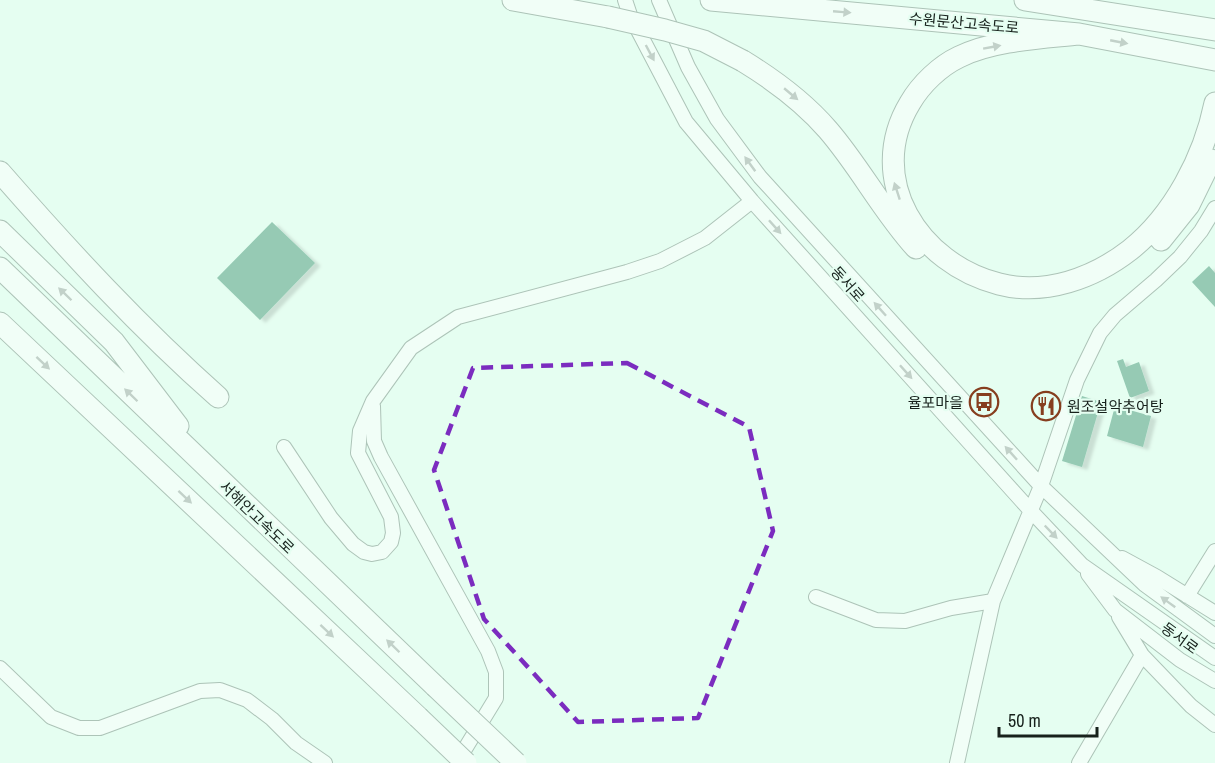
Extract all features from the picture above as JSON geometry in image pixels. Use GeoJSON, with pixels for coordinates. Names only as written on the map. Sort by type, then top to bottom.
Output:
{"type":"FeatureCollection","features":[{"type":"Feature","properties":{"kind":"highway"},"geometry":{"type":"LineString","coordinates":[[513,0],[665,30],[704,41],[743,61],[771,78],[814,114],[830,131],[900,229],[930,260],[946,274],[976,290],[1009,298],[1040,300],[1070,295],[1097,286],[1123,273],[1147,254],[1190,205],[1215,148]]}},
{"type":"Feature","properties":{"kind":"highway","name":"수원문산고속도로"},"geometry":{"type":"LineString","coordinates":[[716,0],[1079,34],[1215,60]]}},
{"type":"Feature","properties":{"kind":"highway","name":"수원문산고속도로"},"geometry":{"type":"LineString","coordinates":[[1025,0],[1215,30]]}},
{"type":"Feature","properties":{"kind":"highway"},"geometry":{"type":"LineString","coordinates":[[1079,34],[976,50],[957,58],[917,90],[903,114],[894,141],[892,174],[902,204],[920,234],[946,259],[969,273],[1000,284],[1038,287],[1079,279],[1101,270],[1121,257],[1142,240],[1175,198],[1203,145],[1215,103]]}},
{"type":"Feature","properties":{"kind":"highway"},"geometry":{"type":"LineString","coordinates":[[0,172],[80,263],[171,355],[218,397]]}},
{"type":"Feature","properties":{"kind":"highway"},"geometry":{"type":"LineString","coordinates":[[0,231],[114,342],[222,484]]}},
{"type":"Feature","properties":{"kind":"highway","name":"서해안고속도로"},"geometry":{"type":"LineString","coordinates":[[0,268],[222,484],[516,763]]}},
{"type":"Feature","properties":{"kind":"highway"},"geometry":{"type":"LineString","coordinates":[[0,323],[466,763]]}},
{"type":"Feature","properties":{"kind":"street","name":"동서로"},"geometry":{"type":"LineString","coordinates":[[625,0],[630,15],[686,122],[752,201],[1082,565],[1115,610],[1180,660],[1215,681]]}},
{"type":"Feature","properties":{"kind":"street","name":"동서로"},"geometry":{"type":"LineString","coordinates":[[659,0],[688,67],[717,119],[760,177],[1041,486],[1144,584],[1215,636]]}},
{"type":"Feature","properties":{"kind":"street"},"geometry":{"type":"LineString","coordinates":[[284,447],[331,518],[352,544],[364,552],[372,554],[382,552],[391,542],[393,533],[391,518],[358,453],[360,431],[373,401],[411,348],[458,317],[660,261],[705,238],[752,201]]}},
{"type":"Feature","properties":{"kind":"street"},"geometry":{"type":"LineString","coordinates":[[957,763],[993,601],[1041,486],[1077,380],[1100,333],[1115,315],[1180,257],[1201,231],[1215,208]]}},
{"type":"Feature","properties":{"kind":"street"},"geometry":{"type":"LineString","coordinates":[[373,401],[374,441],[381,457],[488,651],[496,672],[496,698],[457,763]]}},
{"type":"Feature","properties":{"kind":"street","name":"동서로"},"geometry":{"type":"LineString","coordinates":[[1106,549],[1215,613]]}},
{"type":"Feature","properties":{"kind":"street"},"geometry":{"type":"LineString","coordinates":[[1187,596],[1215,551]]}},
{"type":"Feature","properties":{"kind":"street","name":"동서로"},"geometry":{"type":"LineString","coordinates":[[1082,565],[1215,658]]}},
{"type":"Feature","properties":{"kind":"street"},"geometry":{"type":"LineString","coordinates":[[816,597],[876,620],[905,621],[951,608],[993,601]]}},
{"type":"Feature","properties":{"kind":"street"},"geometry":{"type":"LineString","coordinates":[[1115,610],[1142,655],[1191,706],[1215,725]]}},
{"type":"Feature","properties":{"kind":"street"},"geometry":{"type":"LineString","coordinates":[[1079,763],[1142,655]]}},
{"type":"Feature","properties":{"kind":"street"},"geometry":{"type":"LineString","coordinates":[[0,668],[51,717],[79,728],[100,728],[200,692],[220,690],[247,700],[272,719],[296,743],[325,763]]}},
{"type":"Feature","properties":{"kind":"highlighted area"},"geometry":{"type":"Polygon","coordinates":[[[627,363],[749,427],[773,531],[698,718],[578,722],[484,619],[434,470],[473,368],[627,363]]]}},
{"type":"Feature","properties":{"kind":"building"},"geometry":{"type":"Polygon","coordinates":[[[272,222],[315,263],[260,320],[217,278],[272,222]]]}},
{"type":"Feature","properties":{"kind":"building"},"geometry":{"type":"Polygon","coordinates":[[[1209,266],[1215,273],[1215,307],[1192,282],[1209,266]]]}},
{"type":"Feature","properties":{"kind":"building"},"geometry":{"type":"Polygon","coordinates":[[[1123,359],[1126,367],[1139,362],[1149,391],[1130,398],[1117,361],[1123,359]]]}},
{"type":"Feature","properties":{"kind":"building"},"geometry":{"type":"Polygon","coordinates":[[[1082,396],[1101,402],[1082,467],[1062,461],[1082,396]]]}},
{"type":"Feature","properties":{"kind":"building"},"geometry":{"type":"Polygon","coordinates":[[[1115,406],[1151,416],[1143,447],[1107,436],[1115,406]]]}},
{"type":"Feature","properties":{"kind":"place","name":"율포마을"},"geometry":{"type":"Point","coordinates":[984,402]}},
{"type":"Feature","properties":{"kind":"place","name":"원조설악추어탕"},"geometry":{"type":"Point","coordinates":[1046,406]}}]}
